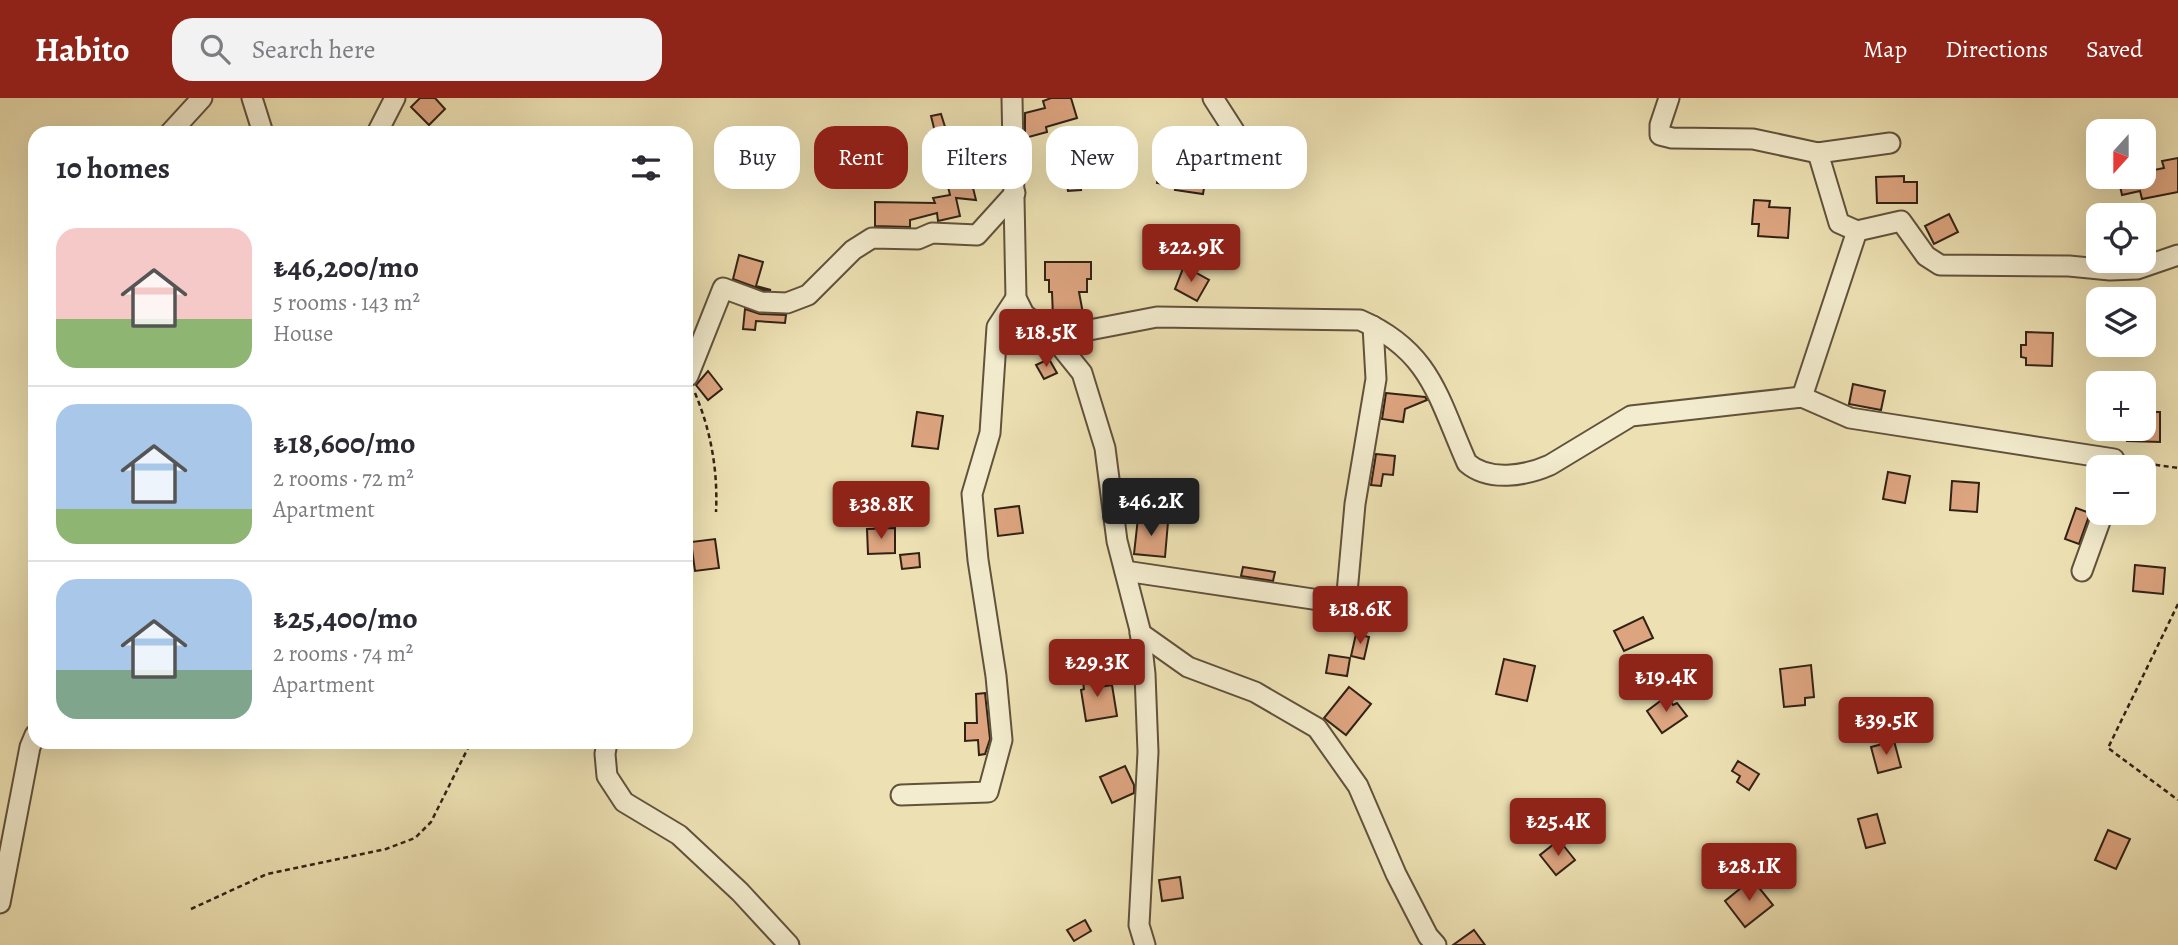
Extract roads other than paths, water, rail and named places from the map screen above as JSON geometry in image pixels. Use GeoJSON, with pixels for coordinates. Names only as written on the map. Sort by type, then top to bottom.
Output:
{"type":"FeatureCollection","features":[{"type":"Feature","properties":{"kind":"street"},"geometry":{"type":"LineString","coordinates":[[176,126],[202,98]]}},
{"type":"Feature","properties":{"kind":"street"},"geometry":{"type":"LineString","coordinates":[[252,98],[261,126]]}},
{"type":"Feature","properties":{"kind":"street"},"geometry":{"type":"LineString","coordinates":[[381,126],[396,98]]}},
{"type":"Feature","properties":{"kind":"street"},"geometry":{"type":"LineString","coordinates":[[1012,98],[1016,298],[1024,314],[1053,337],[1082,373],[1105,448],[1117,541],[1140,633],[1145,674],[1148,752],[1139,925],[1145,945]]}},
{"type":"Feature","properties":{"kind":"street"},"geometry":{"type":"LineString","coordinates":[[1213,98],[1231,126]]}},
{"type":"Feature","properties":{"kind":"street"},"geometry":{"type":"LineString","coordinates":[[1669,98],[1660,125],[1660,135],[1684,140],[1753,139],[1818,153],[1890,143]]}},
{"type":"Feature","properties":{"kind":"street"},"geometry":{"type":"LineString","coordinates":[[1818,153],[1839,223],[1857,231],[1901,221],[1926,256],[1940,265],[2137,269],[2178,256]]}},
{"type":"Feature","properties":{"kind":"street"},"geometry":{"type":"LineString","coordinates":[[693,363],[723,288],[761,302],[787,303],[808,295],[853,250],[872,238],[918,239],[932,233],[977,235],[1014,193]]}},
{"type":"Feature","properties":{"kind":"street"},"geometry":{"type":"LineString","coordinates":[[1802,397],[1857,231]]}},
{"type":"Feature","properties":{"kind":"street"},"geometry":{"type":"LineString","coordinates":[[901,795],[988,792],[1002,740],[972,494],[990,433],[997,327],[1016,298]]}},
{"type":"Feature","properties":{"kind":"street"},"geometry":{"type":"LineString","coordinates":[[1053,337],[1157,317],[1360,320],[1385,331],[1414,354],[1429,376],[1467,463],[1477,471],[1495,476],[1544,468],[1631,416],[1802,397],[1850,418],[2086,458]]}},
{"type":"Feature","properties":{"kind":"street"},"geometry":{"type":"LineString","coordinates":[[1125,571],[1346,604],[1355,504],[1376,379],[1373,326]]}},
{"type":"Feature","properties":{"kind":"street"},"geometry":{"type":"LineString","coordinates":[[2082,571],[2099,525]]}},
{"type":"Feature","properties":{"kind":"street"},"geometry":{"type":"LineString","coordinates":[[1140,633],[1188,667],[1255,692],[1317,728],[1357,786],[1396,874],[1428,936],[1436,945]]}},
{"type":"Feature","properties":{"kind":"street"},"geometry":{"type":"LineString","coordinates":[[0,903],[30,749]]}},
{"type":"Feature","properties":{"kind":"street"},"geometry":{"type":"LineString","coordinates":[[606,749],[607,776],[624,802],[679,835],[740,892],[789,945]]}}]}
